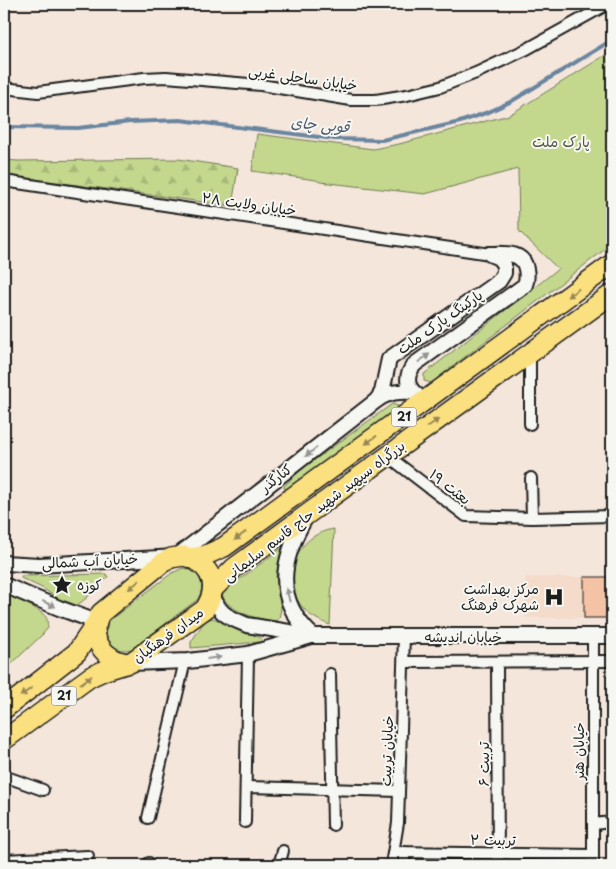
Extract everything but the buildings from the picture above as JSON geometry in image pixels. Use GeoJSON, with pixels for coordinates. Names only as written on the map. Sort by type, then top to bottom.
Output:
{"type":"FeatureCollection","features":[{"type":"Feature","properties":{"kind":"highway","name":"بزرگراه سپهبد شهید حاج قاسم سلیمانی"},"geometry":{"type":"LineString","coordinates":[[183,557],[213,552],[224,547],[612,264]]}},
{"type":"Feature","properties":{"kind":"highway","name":"بزرگراه سپهبد شهید حاج قاسم سلیمانی"},"geometry":{"type":"LineString","coordinates":[[213,591],[234,568],[309,512],[530,355],[612,294]]}},
{"type":"Feature","properties":{"kind":"highway"},"geometry":{"type":"LineString","coordinates":[[183,557],[201,563],[212,579],[213,591]]}},
{"type":"Feature","properties":{"kind":"highway","name":"21"},"geometry":{"type":"LineString","coordinates":[[4,709],[77,652],[97,622],[101,612],[162,563],[183,557]]}},
{"type":"Feature","properties":{"kind":"highway","name":"میدان فرهنگیان"},"geometry":{"type":"LineString","coordinates":[[97,622],[96,639],[104,652],[117,661],[130,663],[206,609],[213,591]]}},
{"type":"Feature","properties":{"kind":"highway","name":"21"},"geometry":{"type":"LineString","coordinates":[[4,740],[90,677],[130,663]]}},
{"type":"Feature","properties":{"kind":"main road","name":"پارکینگ پارک ملت"},"geometry":{"type":"LineString","coordinates":[[413,392],[409,387],[408,374],[415,364],[525,285],[527,270],[525,263],[520,257],[510,254],[490,254]]}},
{"type":"Feature","properties":{"kind":"main road","name":"پارکینگ پارک ملت"},"geometry":{"type":"LineString","coordinates":[[377,400],[382,392],[385,370],[389,359],[393,355],[499,281],[504,274],[504,264],[490,254]]}},
{"type":"Feature","properties":{"kind":"main road"},"geometry":{"type":"LineString","coordinates":[[385,370],[387,376],[393,381],[401,380],[408,374]]}},
{"type":"Feature","properties":{"kind":"main road"},"geometry":{"type":"LineString","coordinates":[[413,392],[422,396],[435,394]]}},
{"type":"Feature","properties":{"kind":"main road","name":"کنارگذر"},"geometry":{"type":"LineString","coordinates":[[183,557],[377,400],[388,394],[413,392]]}},
{"type":"Feature","properties":{"kind":"main road"},"geometry":{"type":"LineString","coordinates":[[309,512],[290,547],[285,581],[288,598],[295,614],[313,636]]}},
{"type":"Feature","properties":{"kind":"main road","name":"خیابان آب شمالی"},"geometry":{"type":"LineString","coordinates":[[4,563],[39,565],[183,557]]}},
{"type":"Feature","properties":{"kind":"main road"},"geometry":{"type":"LineString","coordinates":[[4,585],[97,622]]}},
{"type":"Feature","properties":{"kind":"main road","name":"خیابان اندیشه"},"geometry":{"type":"LineString","coordinates":[[213,591],[218,608],[238,621],[248,625],[313,636],[612,636]]}},
{"type":"Feature","properties":{"kind":"main road","name":"خیابان اندیشه"},"geometry":{"type":"LineString","coordinates":[[130,663],[185,661],[248,654],[313,636]]}},
{"type":"Feature","properties":{"kind":"street","name":"خیابان ساحلی غربی"},"geometry":{"type":"LineString","coordinates":[[4,88],[38,92],[144,78],[166,77],[261,85],[351,100],[376,100],[440,87],[476,73],[527,50],[608,4]]}},
{"type":"Feature","properties":{"kind":"street","name":"خیابان ولایت ۲۸"},"geometry":{"type":"LineString","coordinates":[[4,181],[490,254]]}},
{"type":"Feature","properties":{"kind":"street"},"geometry":{"type":"LineString","coordinates":[[530,355],[530,424]]}},
{"type":"Feature","properties":{"kind":"street","name":"بعثت ۱۹"},"geometry":{"type":"LineString","coordinates":[[388,456],[466,516],[532,518],[612,516]]}},
{"type":"Feature","properties":{"kind":"street"},"geometry":{"type":"LineString","coordinates":[[531,478],[532,518]]}},
{"type":"Feature","properties":{"kind":"street","name":"خیابان تربیت"},"geometry":{"type":"LineString","coordinates":[[391,865],[399,852],[398,823],[404,636]]}},
{"type":"Feature","properties":{"kind":"street","name":"خیابان هنر"},"geometry":{"type":"LineString","coordinates":[[593,636],[593,860]]}},
{"type":"Feature","properties":{"kind":"street"},"geometry":{"type":"LineString","coordinates":[[245,822],[248,654]]}},
{"type":"Feature","properties":{"kind":"street"},"geometry":{"type":"LineString","coordinates":[[148,818],[185,661]]}},
{"type":"Feature","properties":{"kind":"street"},"geometry":{"type":"LineString","coordinates":[[404,662],[612,661]]}},
{"type":"Feature","properties":{"kind":"street","name":"تربیت ۶"},"geometry":{"type":"LineString","coordinates":[[497,662],[498,865]]}},
{"type":"Feature","properties":{"kind":"street"},"geometry":{"type":"LineString","coordinates":[[330,674],[332,825]]}},
{"type":"Feature","properties":{"kind":"street"},"geometry":{"type":"LineString","coordinates":[[4,776],[43,790]]}},
{"type":"Feature","properties":{"kind":"street"},"geometry":{"type":"LineString","coordinates":[[246,787],[399,791]]}},
{"type":"Feature","properties":{"kind":"street"},"geometry":{"type":"LineString","coordinates":[[593,824],[612,822]]}},
{"type":"Feature","properties":{"kind":"street"},"geometry":{"type":"LineString","coordinates":[[279,865],[283,851]]}},
{"type":"Feature","properties":{"kind":"street"},"geometry":{"type":"LineString","coordinates":[[399,852],[404,865]]}},
{"type":"Feature","properties":{"kind":"street","name":"تربیت ۲"},"geometry":{"type":"LineString","coordinates":[[399,852],[498,853],[593,860]]}},
{"type":"Feature","properties":{"kind":"street"},"geometry":{"type":"LineString","coordinates":[[4,860],[88,856]]}},
{"type":"Feature","properties":{"kind":"shaded area","name":"مرکز بهداشت شهرک فرهنگ"},"geometry":{"type":"Polygon","coordinates":[[[525,577],[584,577],[584,618],[525,618],[525,577]]]}},
{"type":"Feature","properties":{"kind":"shaded area"},"geometry":{"type":"Polygon","coordinates":[[[612,675],[612,818],[607,818],[606,678],[612,675]]]}},
{"type":"Feature","properties":{"kind":"green space","name":"پارک ملت"},"geometry":{"type":"Polygon","coordinates":[[[612,51],[612,244],[431,383],[424,381],[424,374],[558,269],[519,231],[518,169],[425,194],[320,182],[252,171],[257,134],[373,149],[399,144],[509,115],[612,51]]]}},
{"type":"Feature","properties":{"kind":"green space"},"geometry":{"type":"Polygon","coordinates":[[[178,159],[238,168],[232,206],[4,175],[4,160],[178,159]]]}},
{"type":"Feature","properties":{"kind":"green space"},"geometry":{"type":"Polygon","coordinates":[[[392,404],[401,407],[287,489],[284,488],[302,469],[392,404]]]}},
{"type":"Feature","properties":{"kind":"green space"},"geometry":{"type":"Polygon","coordinates":[[[334,529],[330,625],[304,609],[296,597],[292,585],[292,572],[295,560],[309,540],[321,533],[334,529]]]}},
{"type":"Feature","properties":{"kind":"green space"},"geometry":{"type":"Polygon","coordinates":[[[283,547],[276,575],[281,609],[279,619],[276,621],[253,617],[231,606],[222,595],[224,591],[283,547]]]}},
{"type":"Feature","properties":{"kind":"green space"},"geometry":{"type":"Polygon","coordinates":[[[183,568],[194,572],[200,579],[201,589],[198,599],[132,649],[125,650],[114,647],[107,638],[106,633],[110,620],[172,573],[183,568]]]}},
{"type":"Feature","properties":{"kind":"green space"},"geometry":{"type":"Polygon","coordinates":[[[106,574],[108,577],[95,590],[85,599],[71,607],[42,588],[21,578],[21,576],[106,574]]]}},
{"type":"Feature","properties":{"kind":"green space"},"geometry":{"type":"Polygon","coordinates":[[[4,594],[40,611],[47,619],[48,628],[4,671],[7,640],[4,623],[4,594]]]}},
{"type":"Feature","properties":{"kind":"green space"},"geometry":{"type":"Polygon","coordinates":[[[213,618],[262,640],[260,642],[191,648],[191,642],[204,622],[213,618]]]}},
{"type":"Feature","properties":{"kind":"waterway","name":"قوبی چای"},"geometry":{"type":"LineString","coordinates":[[4,127],[78,128],[130,122],[180,120],[335,139],[382,140],[460,122],[491,111],[512,101],[612,40]]}},
{"type":"Feature","properties":{"kind":"place","name":"کوزه"},"geometry":{"type":"Point","coordinates":[62,585]}},
{"type":"Feature","properties":{"kind":"place","name":"مرکز بهداشت شهرک فرهنگ"},"geometry":{"type":"Point","coordinates":[554,597]}}]}
